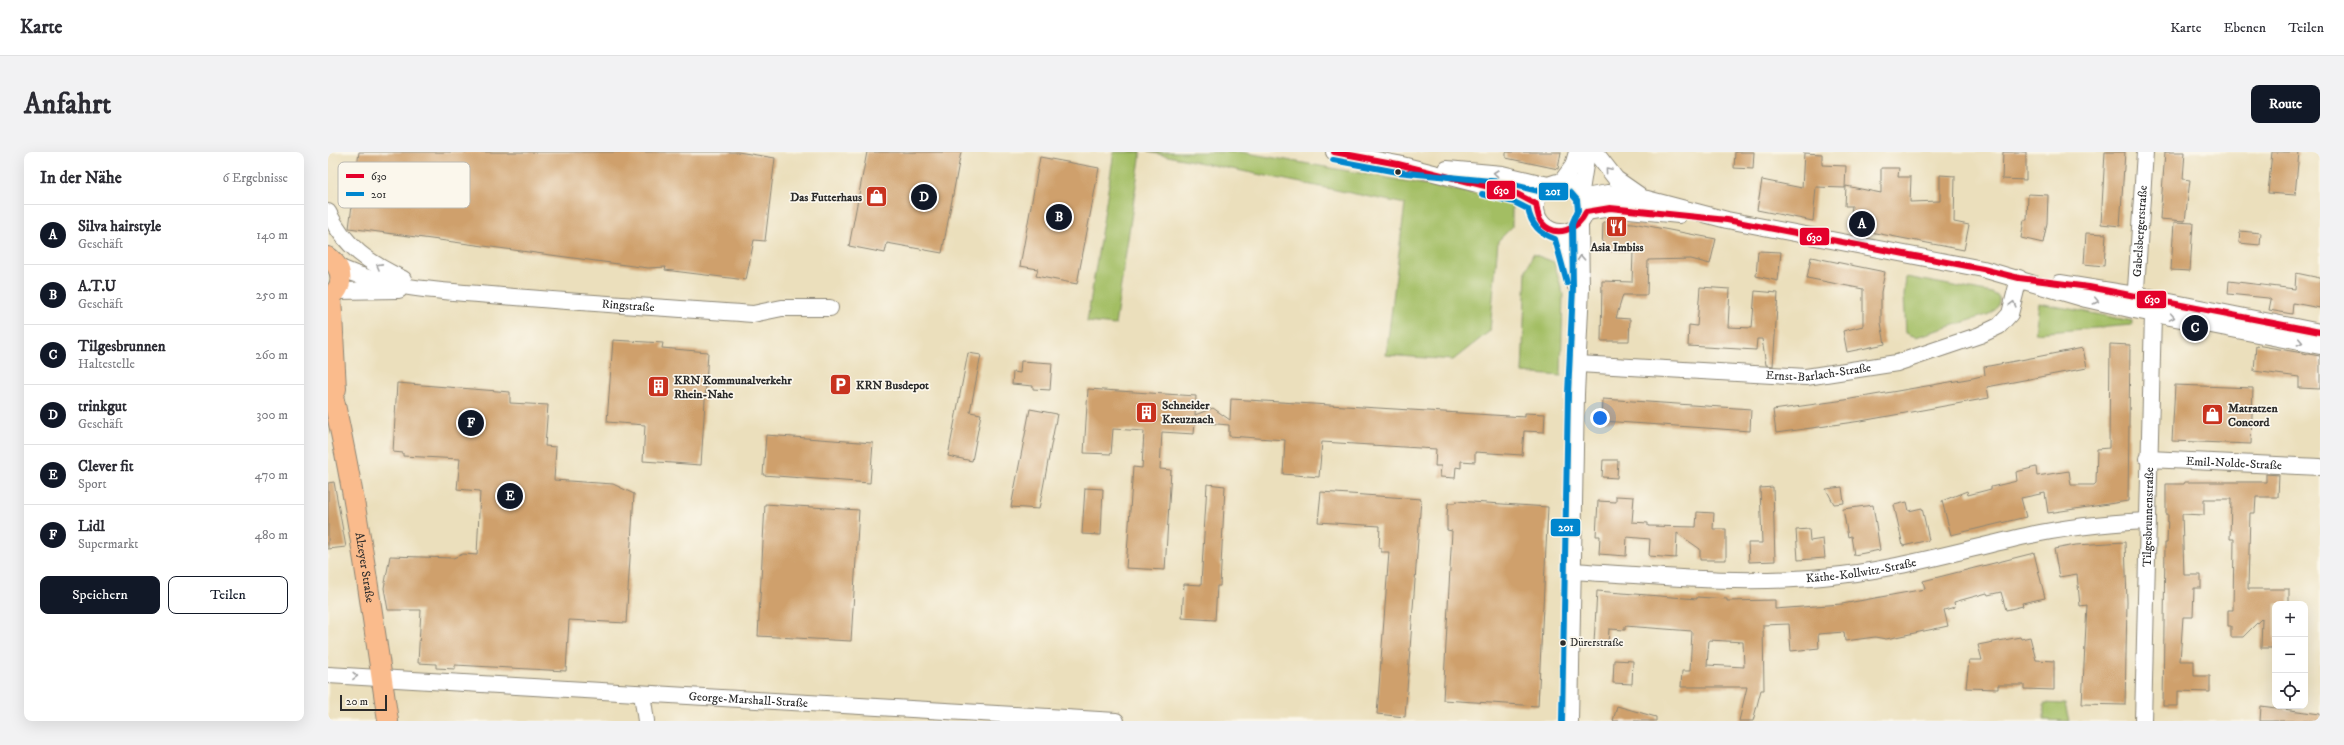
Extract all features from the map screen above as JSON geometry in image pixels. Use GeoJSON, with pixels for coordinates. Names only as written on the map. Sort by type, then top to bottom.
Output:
{"type":"FeatureCollection","features":[{"type":"Feature","properties":{"kind":"main road","name":"Alzeyer Straße"},"geometry":{"type":"LineString","coordinates":[[331,259],[341,279],[332,295],[338,415]]}},
{"type":"Feature","properties":{"kind":"main road","name":"Alzeyer Straße"},"geometry":{"type":"LineString","coordinates":[[328,374],[338,415],[363,558],[388,721]]}},
{"type":"Feature","properties":{"kind":"street"},"geometry":{"type":"LineString","coordinates":[[1334,152],[1398,164],[1517,194],[1536,204]]}},
{"type":"Feature","properties":{"kind":"street"},"geometry":{"type":"LineString","coordinates":[[1577,152],[1573,166],[1538,197],[1536,204],[1540,221],[1550,230],[1561,232],[1568,231],[1583,206],[1608,193],[1648,199],[1727,220],[1983,269],[2019,278],[2086,299],[2135,302],[2320,332]]}},
{"type":"Feature","properties":{"kind":"street"},"geometry":{"type":"LineString","coordinates":[[1570,721],[1571,571],[1583,206],[1587,152]]}},
{"type":"Feature","properties":{"kind":"street"},"geometry":{"type":"LineString","coordinates":[[1595,152],[1616,179],[1627,188],[1648,199]]}},
{"type":"Feature","properties":{"kind":"street","name":"Gabelsbergerstraße"},"geometry":{"type":"LineString","coordinates":[[2135,302],[2145,152]]}},
{"type":"Feature","properties":{"kind":"street"},"geometry":{"type":"LineString","coordinates":[[1398,164],[1502,174],[1555,183],[1569,182],[1583,206]]}},
{"type":"Feature","properties":{"kind":"street"},"geometry":{"type":"LineString","coordinates":[[1583,206],[1727,220]]}},
{"type":"Feature","properties":{"kind":"street"},"geometry":{"type":"LineString","coordinates":[[328,212],[346,242],[364,257],[378,266],[427,289]]}},
{"type":"Feature","properties":{"kind":"street"},"geometry":{"type":"LineString","coordinates":[[1561,232],[1577,287],[1580,311]]}},
{"type":"Feature","properties":{"kind":"street","name":"Ringstraße"},"geometry":{"type":"LineString","coordinates":[[331,259],[370,278],[427,289],[753,314],[782,308],[830,308]]}},
{"type":"Feature","properties":{"kind":"street","name":"Ernst-Barlach-Straße"},"geometry":{"type":"LineString","coordinates":[[1578,364],[1806,377],[1897,363],[1980,335],[1999,326],[2010,314],[2019,278]]}},
{"type":"Feature","properties":{"kind":"street","name":"Ringstraße"},"geometry":{"type":"LineString","coordinates":[[332,295],[427,289]]}},
{"type":"Feature","properties":{"kind":"street"},"geometry":{"type":"LineString","coordinates":[[2135,302],[2153,314],[2320,346]]}},
{"type":"Feature","properties":{"kind":"street","name":"Tilgesbrunnenstraße"},"geometry":{"type":"LineString","coordinates":[[2143,721],[2146,521],[2153,314]]}},
{"type":"Feature","properties":{"kind":"street","name":"Emil-Nolde-Straße"},"geometry":{"type":"LineString","coordinates":[[2148,459],[2320,467]]}},
{"type":"Feature","properties":{"kind":"street","name":"Käthe-Kollwitz-Straße"},"geometry":{"type":"LineString","coordinates":[[1571,571],[1735,580],[1822,577],[1884,569],[1944,557],[2027,535],[2090,524],[2146,521]]}},
{"type":"Feature","properties":{"kind":"street","name":"George-Marshall-Straße"},"geometry":{"type":"LineString","coordinates":[[328,675],[381,677],[642,694],[910,715],[1116,721]]}},
{"type":"Feature","properties":{"kind":"street"},"geometry":{"type":"LineString","coordinates":[[642,694],[646,721]]}},
{"type":"Feature","properties":{"kind":"green space"},"geometry":{"type":"Polygon","coordinates":[[[1114,152],[1141,152],[1115,325],[1087,322],[1114,152]]]}},
{"type":"Feature","properties":{"kind":"green space"},"geometry":{"type":"Polygon","coordinates":[[[1148,152],[1241,152],[1512,200],[1512,227],[1498,241],[1490,331],[1453,360],[1386,355],[1405,204],[1148,152]]]}},
{"type":"Feature","properties":{"kind":"green space"},"geometry":{"type":"Polygon","coordinates":[[[1533,254],[1554,262],[1563,294],[1561,376],[1522,373],[1526,270],[1533,254]]]}},
{"type":"Feature","properties":{"kind":"green space"},"geometry":{"type":"Polygon","coordinates":[[[1906,277],[1992,293],[1999,297],[1998,306],[1993,312],[1987,315],[1916,337],[1906,333],[1904,296],[1906,277]]]}},
{"type":"Feature","properties":{"kind":"green space"},"geometry":{"type":"Polygon","coordinates":[[[2039,303],[2132,321],[2132,325],[2035,333],[2039,303]]]}},
{"type":"Feature","properties":{"kind":"green space"},"geometry":{"type":"Polygon","coordinates":[[[2044,703],[2065,704],[2069,721],[2044,720],[2044,703]]]}},
{"type":"Feature","properties":{"kind":"building"},"geometry":{"type":"Polygon","coordinates":[[[359,152],[738,152],[775,158],[765,241],[754,240],[746,280],[665,270],[666,267],[648,268],[349,228],[352,208],[470,208],[470,162],[358,162],[359,152]]]}},
{"type":"Feature","properties":{"kind":"building"},"geometry":{"type":"Polygon","coordinates":[[[867,152],[961,152],[942,253],[887,243],[885,253],[849,246],[867,152]]]}},
{"type":"Feature","properties":{"kind":"building"},"geometry":{"type":"Polygon","coordinates":[[[1506,152],[1561,152],[1558,169],[1506,158],[1506,152]]]}},
{"type":"Feature","properties":{"kind":"building"},"geometry":{"type":"Polygon","coordinates":[[[1735,152],[1754,152],[1753,169],[1734,168],[1735,152]]]}},
{"type":"Feature","properties":{"kind":"building"},"geometry":{"type":"Polygon","coordinates":[[[2003,152],[2026,152],[2026,180],[2002,179],[2003,152]]]}},
{"type":"Feature","properties":{"kind":"building"},"geometry":{"type":"Polygon","coordinates":[[[2105,152],[2125,152],[2120,226],[2101,224],[2105,152]]]}},
{"type":"Feature","properties":{"kind":"building"},"geometry":{"type":"Polygon","coordinates":[[[2165,152],[2185,152],[2183,179],[2190,180],[2185,221],[2160,219],[2165,152]]]}},
{"type":"Feature","properties":{"kind":"building"},"geometry":{"type":"Polygon","coordinates":[[[2272,152],[2299,152],[2295,195],[2268,193],[2272,152]]]}},
{"type":"Feature","properties":{"kind":"building"},"geometry":{"type":"Polygon","coordinates":[[[1804,153],[1822,154],[1822,165],[1846,166],[1845,188],[1816,187],[1813,221],[1757,210],[1762,180],[1802,188],[1804,153]]]}},
{"type":"Feature","properties":{"kind":"building"},"geometry":{"type":"Polygon","coordinates":[[[1040,157],[1099,168],[1077,284],[1036,276],[1038,269],[1020,266],[1040,157]]]}},
{"type":"Feature","properties":{"kind":"building"},"geometry":{"type":"Polygon","coordinates":[[[1881,168],[1899,168],[1898,177],[1911,177],[1910,202],[1940,201],[1940,175],[1955,176],[1954,222],[1969,225],[1964,250],[1849,228],[1852,206],[1845,206],[1846,186],[1881,193],[1881,168]]]}},
{"type":"Feature","properties":{"kind":"building"},"geometry":{"type":"Polygon","coordinates":[[[2028,194],[2048,195],[2047,223],[2043,243],[2021,238],[2024,220],[2027,220],[2028,194]]]}},
{"type":"Feature","properties":{"kind":"building"},"geometry":{"type":"Polygon","coordinates":[[[1603,222],[1633,223],[1716,239],[1710,264],[1691,259],[1648,260],[1647,295],[1623,295],[1616,318],[1630,319],[1629,341],[1601,341],[1602,281],[1632,282],[1633,252],[1602,251],[1603,222]]]}},
{"type":"Feature","properties":{"kind":"building"},"geometry":{"type":"Polygon","coordinates":[[[2174,222],[2193,223],[2190,271],[2171,270],[2174,222]]]}},
{"type":"Feature","properties":{"kind":"building"},"geometry":{"type":"Polygon","coordinates":[[[2240,231],[2261,233],[2260,245],[2239,243],[2240,231]]]}},
{"type":"Feature","properties":{"kind":"building"},"geometry":{"type":"Polygon","coordinates":[[[2086,233],[2106,234],[2104,266],[2084,264],[2086,233]]]}},
{"type":"Feature","properties":{"kind":"building"},"geometry":{"type":"Polygon","coordinates":[[[1758,251],[1781,252],[1778,281],[1756,276],[1758,251]]]}},
{"type":"Feature","properties":{"kind":"building"},"geometry":{"type":"Polygon","coordinates":[[[1811,257],[1885,272],[1881,292],[1881,323],[1885,344],[1847,352],[1843,331],[1863,326],[1863,289],[1807,278],[1811,257]]]}},
{"type":"Feature","properties":{"kind":"building"},"geometry":{"type":"Polygon","coordinates":[[[2296,273],[2320,278],[2320,308],[2293,303],[2292,314],[2269,310],[2271,300],[2268,298],[2228,294],[2229,281],[2295,289],[2296,273]]]}},
{"type":"Feature","properties":{"kind":"building"},"geometry":{"type":"Polygon","coordinates":[[[1700,287],[1730,289],[1728,327],[1752,328],[1755,291],[1778,293],[1773,366],[1766,365],[1762,339],[1757,339],[1756,350],[1688,346],[1689,325],[1697,326],[1700,287]]]}},
{"type":"Feature","properties":{"kind":"building","name":"KRN Kommunalverkehr Rhein-Nahe"},"geometry":{"type":"Polygon","coordinates":[[[613,340],[663,343],[662,348],[708,352],[701,465],[643,461],[645,425],[607,422],[613,340]]]}},
{"type":"Feature","properties":{"kind":"building"},"geometry":{"type":"Polygon","coordinates":[[[2110,344],[2130,345],[2128,501],[2048,513],[2045,493],[2021,498],[2026,517],[1951,535],[1942,501],[1967,491],[1968,495],[1991,489],[1991,487],[2017,481],[2016,472],[2036,467],[2037,476],[2069,471],[2071,485],[2094,485],[2096,483],[2097,449],[2109,448],[2110,344]]]}},
{"type":"Feature","properties":{"kind":"building"},"geometry":{"type":"Polygon","coordinates":[[[2256,345],[2320,356],[2320,389],[2299,388],[2299,377],[2254,371],[2256,345]]]}},
{"type":"Feature","properties":{"kind":"building"},"geometry":{"type":"Polygon","coordinates":[[[2083,348],[2087,368],[1987,387],[1989,398],[1861,421],[1776,433],[1773,410],[1845,400],[1973,378],[1985,375],[1984,367],[2083,348]]]}},
{"type":"Feature","properties":{"kind":"building"},"geometry":{"type":"Polygon","coordinates":[[[968,353],[981,355],[970,412],[981,414],[972,461],[948,456],[968,353]]]}},
{"type":"Feature","properties":{"kind":"building"},"geometry":{"type":"Polygon","coordinates":[[[1021,361],[1052,363],[1050,390],[1033,389],[1033,386],[1012,384],[1013,372],[1020,373],[1021,361]]]}},
{"type":"Feature","properties":{"kind":"building"},"geometry":{"type":"Polygon","coordinates":[[[397,383],[510,392],[510,403],[548,405],[545,446],[556,447],[554,480],[613,484],[634,494],[626,623],[569,620],[566,671],[455,665],[455,669],[436,668],[436,664],[418,663],[421,610],[388,610],[384,588],[390,556],[453,558],[463,554],[477,555],[480,491],[457,489],[460,459],[403,456],[403,453],[393,452],[397,383]]]}},
{"type":"Feature","properties":{"kind":"building","name":"Matratzen Concord"},"geometry":{"type":"Polygon","coordinates":[[[2175,385],[2253,388],[2251,444],[2172,441],[2175,385]]]}},
{"type":"Feature","properties":{"kind":"building"},"geometry":{"type":"Polygon","coordinates":[[[1088,389],[1196,396],[1195,415],[1213,408],[1230,420],[1231,399],[1525,417],[1525,413],[1545,414],[1544,432],[1524,431],[1522,455],[1475,452],[1475,462],[1461,461],[1461,468],[1456,467],[1455,478],[1440,477],[1441,466],[1435,466],[1436,449],[1322,442],[1319,477],[1283,474],[1285,440],[1229,436],[1229,425],[1195,422],[1194,434],[1162,432],[1160,469],[1171,470],[1165,570],[1126,568],[1133,467],[1142,468],[1144,431],[1113,429],[1111,454],[1084,453],[1088,389]]]}},
{"type":"Feature","properties":{"kind":"building"},"geometry":{"type":"Polygon","coordinates":[[[1603,399],[1751,409],[1750,431],[1602,421],[1603,399]]]}},
{"type":"Feature","properties":{"kind":"building"},"geometry":{"type":"Polygon","coordinates":[[[1030,409],[1057,414],[1039,509],[1011,507],[1030,409]]]}},
{"type":"Feature","properties":{"kind":"building"},"geometry":{"type":"Polygon","coordinates":[[[766,435],[873,443],[870,483],[763,475],[766,435]]]}},
{"type":"Feature","properties":{"kind":"building"},"geometry":{"type":"Polygon","coordinates":[[[1603,460],[1618,460],[1617,478],[1602,477],[1603,460]]]}},
{"type":"Feature","properties":{"kind":"building"},"geometry":{"type":"Polygon","coordinates":[[[2266,474],[2279,475],[2278,497],[2256,497],[2255,513],[2250,513],[2248,589],[2289,589],[2289,601],[2272,601],[2272,648],[2261,648],[2262,618],[2243,637],[2231,637],[2231,626],[2228,626],[2228,610],[2233,610],[2234,539],[2230,539],[2231,499],[2204,499],[2204,515],[2182,514],[2184,575],[2201,575],[2201,588],[2194,588],[2193,617],[2183,617],[2180,661],[2194,661],[2194,676],[2210,676],[2210,692],[2178,691],[2178,706],[2163,706],[2165,543],[2167,543],[2168,514],[2166,514],[2166,484],[2184,484],[2185,482],[2266,482],[2266,474]]]}},
{"type":"Feature","properties":{"kind":"building"},"geometry":{"type":"Polygon","coordinates":[[[334,482],[346,547],[328,549],[328,483],[334,482]]]}},
{"type":"Feature","properties":{"kind":"building"},"geometry":{"type":"Polygon","coordinates":[[[1207,484],[1225,486],[1220,586],[1217,586],[1215,620],[1182,618],[1184,584],[1201,585],[1207,484]]]}},
{"type":"Feature","properties":{"kind":"building"},"geometry":{"type":"Polygon","coordinates":[[[1773,487],[1775,561],[1749,562],[1748,543],[1762,543],[1760,488],[1773,487]]]}},
{"type":"Feature","properties":{"kind":"building"},"geometry":{"type":"Polygon","coordinates":[[[1842,487],[1844,503],[1834,504],[1826,489],[1842,487]]]}},
{"type":"Feature","properties":{"kind":"building"},"geometry":{"type":"Polygon","coordinates":[[[1085,488],[1103,489],[1101,535],[1082,534],[1085,488]]]}},
{"type":"Feature","properties":{"kind":"building"},"geometry":{"type":"Polygon","coordinates":[[[1321,492],[1421,499],[1405,717],[1377,714],[1389,552],[1381,552],[1381,548],[1379,548],[1380,526],[1318,522],[1321,492]]]}},
{"type":"Feature","properties":{"kind":"building"},"geometry":{"type":"Polygon","coordinates":[[[1616,496],[1634,497],[1632,522],[1648,523],[1648,526],[1696,527],[1697,512],[1714,513],[1713,529],[1726,529],[1726,560],[1700,560],[1700,549],[1677,533],[1676,558],[1649,556],[1650,539],[1627,537],[1626,556],[1599,554],[1600,536],[1596,536],[1598,501],[1616,502],[1616,496]]]}},
{"type":"Feature","properties":{"kind":"building"},"geometry":{"type":"Polygon","coordinates":[[[1456,501],[1548,507],[1538,706],[1443,700],[1452,531],[1447,530],[1447,516],[1448,503],[1455,503],[1456,501]]]}},
{"type":"Feature","properties":{"kind":"building"},"geometry":{"type":"Polygon","coordinates":[[[1907,502],[1909,511],[1922,508],[1929,540],[1903,546],[1894,505],[1907,502]]]}},
{"type":"Feature","properties":{"kind":"building"},"geometry":{"type":"Polygon","coordinates":[[[765,504],[859,510],[851,641],[758,636],[765,504]]]}},
{"type":"Feature","properties":{"kind":"building"},"geometry":{"type":"Polygon","coordinates":[[[1873,505],[1880,550],[1854,555],[1851,536],[1848,537],[1843,509],[1873,505]]]}},
{"type":"Feature","properties":{"kind":"building"},"geometry":{"type":"Polygon","coordinates":[[[1809,529],[1810,541],[1823,539],[1825,558],[1798,560],[1796,530],[1809,529]]]}},
{"type":"Feature","properties":{"kind":"building"},"geometry":{"type":"Polygon","coordinates":[[[2125,542],[2127,602],[2125,705],[2082,704],[2087,605],[2080,606],[2077,574],[2059,577],[2054,549],[2076,545],[2125,542]]]}},
{"type":"Feature","properties":{"kind":"building"},"geometry":{"type":"Polygon","coordinates":[[[2034,553],[2045,598],[2022,603],[2023,606],[2006,610],[2001,592],[1988,595],[1987,593],[1954,602],[1955,607],[1944,610],[1948,626],[1886,639],[1875,637],[1845,641],[1844,632],[1818,634],[1819,648],[1791,651],[1789,624],[1763,625],[1764,690],[1761,690],[1753,721],[1739,721],[1747,687],[1681,687],[1682,671],[1690,671],[1692,631],[1625,626],[1625,630],[1609,629],[1608,644],[1594,643],[1597,591],[1697,599],[1697,597],[1727,599],[1727,601],[1775,600],[1775,609],[1842,604],[1925,589],[1923,581],[2034,553]],[[1709,640],[1707,665],[1744,667],[1743,642],[1709,640]]]}},
{"type":"Feature","properties":{"kind":"building"},"geometry":{"type":"Polygon","coordinates":[[[2020,637],[2021,639],[2030,637],[2036,660],[2054,661],[2054,690],[2024,689],[2024,685],[1998,685],[1998,689],[1966,688],[1969,660],[1982,660],[1978,645],[2020,637]]]}},
{"type":"Feature","properties":{"kind":"building"},"geometry":{"type":"Polygon","coordinates":[[[1614,660],[1633,661],[1632,684],[1613,683],[1614,660]]]}},
{"type":"Feature","properties":{"kind":"building"},"geometry":{"type":"Polygon","coordinates":[[[1617,706],[1656,717],[1656,721],[1613,721],[1617,706]]]}},
{"type":"Feature","properties":{"kind":"building"},"geometry":{"type":"Polygon","coordinates":[[[2261,706],[2272,707],[2272,709],[2320,714],[2320,721],[2260,721],[2261,706]]]}},
{"type":"Feature","properties":{"kind":"transit line","name":"630"},"geometry":{"type":"LineString","coordinates":[[1334,152],[1398,164],[1517,194],[1536,204],[1538,216],[1541,222],[1553,230],[1560,231],[1572,227],[1578,223],[1586,212],[1610,208],[1727,220],[1983,269],[2019,278],[2089,287],[2320,332]]}},
{"type":"Feature","properties":{"kind":"transit line","name":"201"},"geometry":{"type":"LineString","coordinates":[[1333,160],[1397,172],[1501,182],[1547,193],[1562,189],[1571,193],[1577,200],[1578,210],[1572,224],[1573,288],[1568,394],[1562,721]]}},
{"type":"Feature","properties":{"kind":"transit line","name":"201"},"geometry":{"type":"LineString","coordinates":[[1482,194],[1514,202],[1528,209],[1531,219],[1537,228],[1555,239],[1567,283]]}},
{"type":"Feature","properties":{"kind":"place","name":"Das Futterhaus"},"geometry":{"type":"Point","coordinates":[877,197]}},
{"type":"Feature","properties":{"kind":"place","name":"trinkgut"},"geometry":{"type":"Point","coordinates":[924,197]}},
{"type":"Feature","properties":{"kind":"place","name":"A.T.U"},"geometry":{"type":"Point","coordinates":[1059,217]}},
{"type":"Feature","properties":{"kind":"place","name":"Silva hairstyle"},"geometry":{"type":"Point","coordinates":[1862,224]}},
{"type":"Feature","properties":{"kind":"place","name":"Asia Imbiss"},"geometry":{"type":"Point","coordinates":[1617,226]}},
{"type":"Feature","properties":{"kind":"place","name":"Tilgesbrunnen"},"geometry":{"type":"Point","coordinates":[2195,328]}},
{"type":"Feature","properties":{"kind":"place","name":"KRN Busdepot"},"geometry":{"type":"Point","coordinates":[841,385]}},
{"type":"Feature","properties":{"kind":"place","name":"KRN Kommunalverkehr Rhein-Nahe"},"geometry":{"type":"Point","coordinates":[658,387]}},
{"type":"Feature","properties":{"kind":"place","name":"Schneider Kreuznach"},"geometry":{"type":"Point","coordinates":[1147,412]}},
{"type":"Feature","properties":{"kind":"place","name":"Matratzen Concord"},"geometry":{"type":"Point","coordinates":[2213,415]}},
{"type":"Feature","properties":{"kind":"place","name":"Lidl"},"geometry":{"type":"Point","coordinates":[471,423]}},
{"type":"Feature","properties":{"kind":"place","name":"Clever fit"},"geometry":{"type":"Point","coordinates":[510,496]}},
{"type":"Feature","properties":{"kind":"place","name":"Dürerstraße"},"geometry":{"type":"Point","coordinates":[1563,643]}}]}
